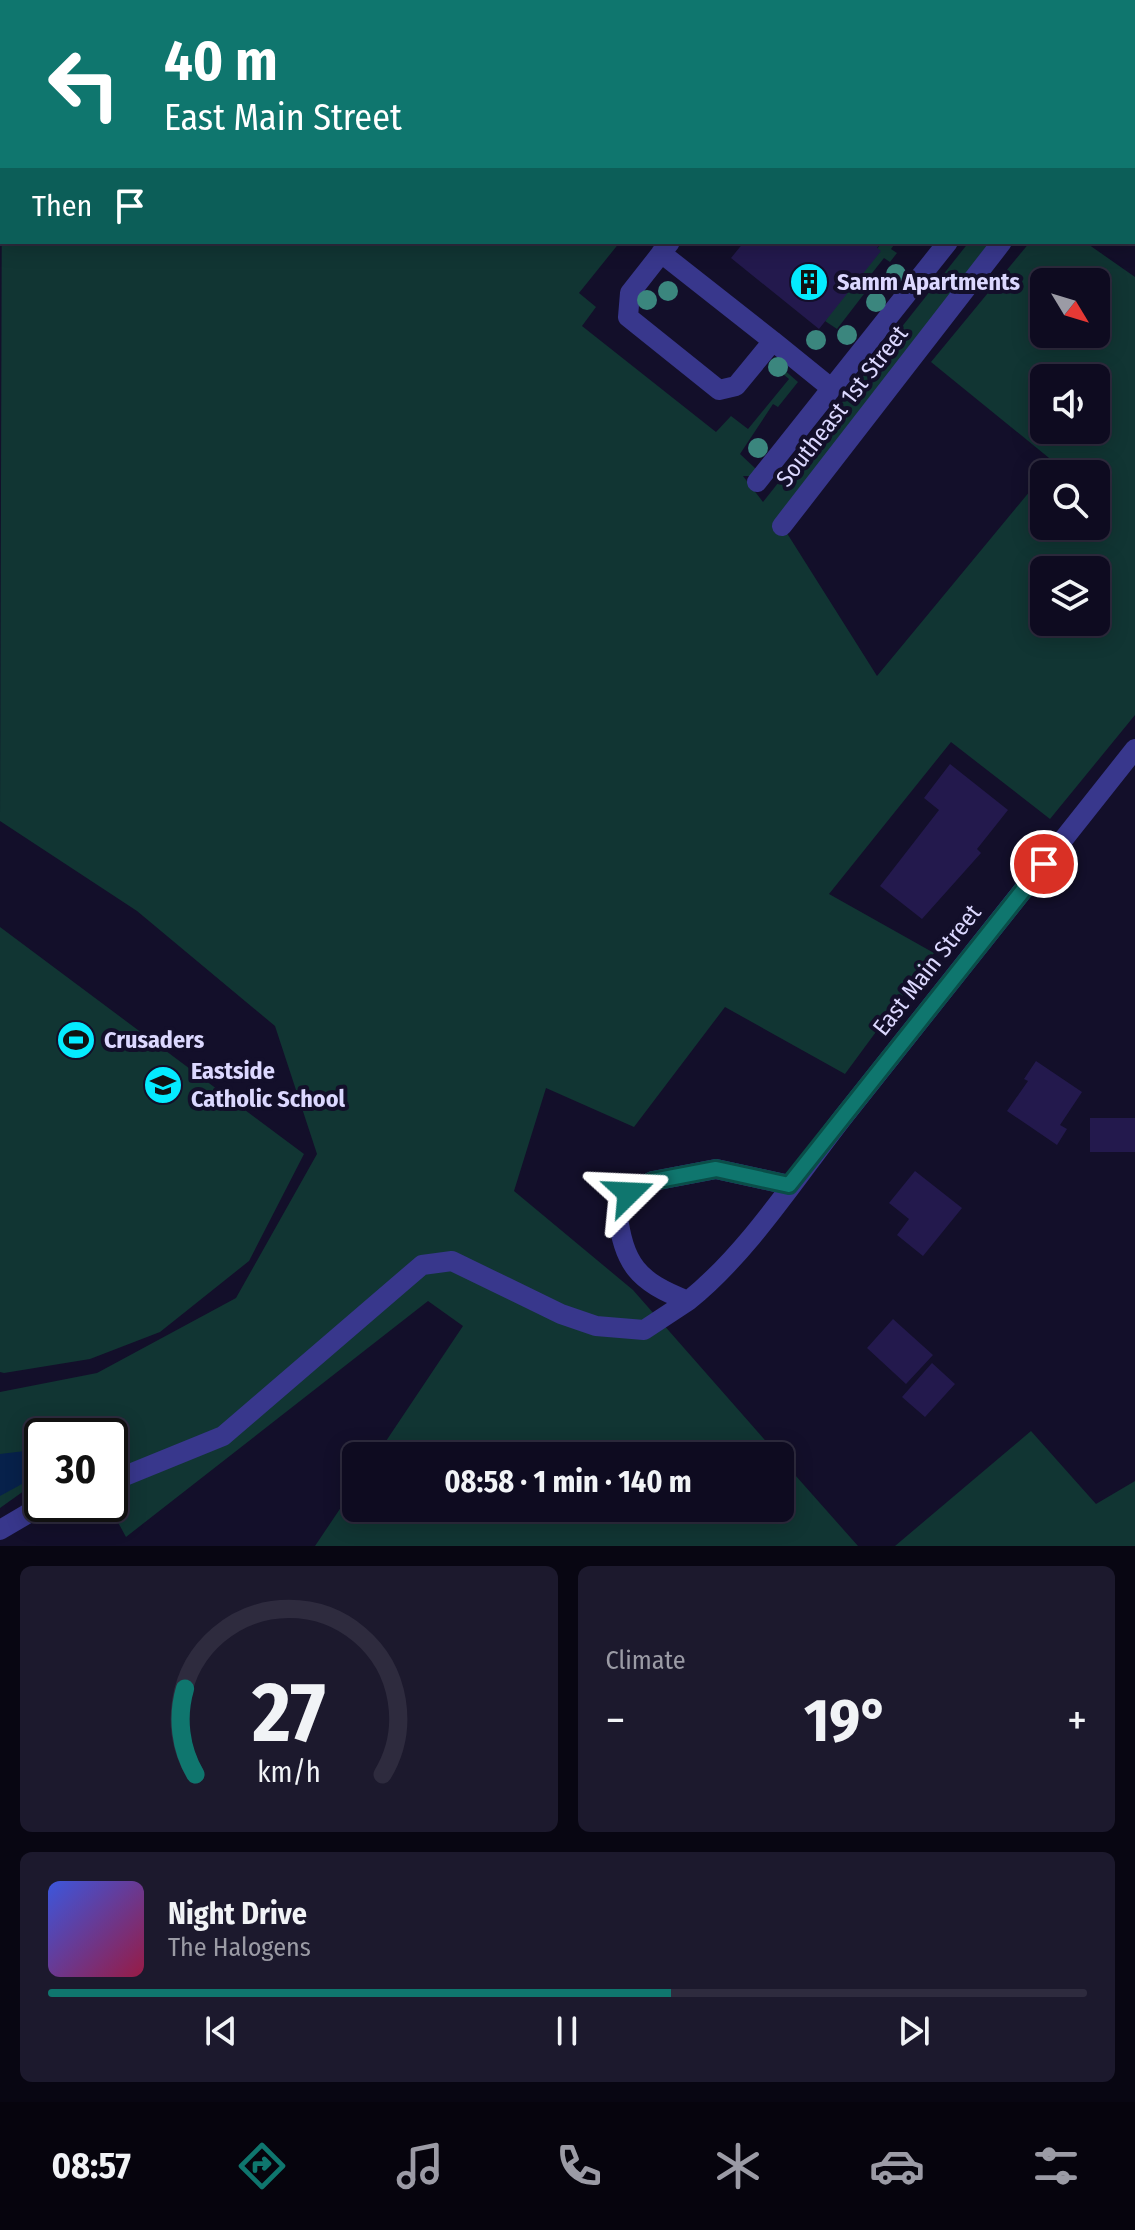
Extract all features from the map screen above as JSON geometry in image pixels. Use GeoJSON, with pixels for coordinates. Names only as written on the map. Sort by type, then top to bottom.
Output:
{"type":"FeatureCollection","features":[{"type":"Feature","properties":{"kind":"street"},"geometry":{"type":"LineString","coordinates":[[757,482],[946,244]]}},
{"type":"Feature","properties":{"kind":"street","name":"Southeast 1st Street"},"geometry":{"type":"LineString","coordinates":[[782,526],[1000,244]]}},
{"type":"Feature","properties":{"kind":"street"},"geometry":{"type":"LineString","coordinates":[[773,341],[736,386],[719,390],[628,317],[630,293],[665,247],[831,388]]}},
{"type":"Feature","properties":{"kind":"street","name":"East Main Street"},"geometry":{"type":"LineString","coordinates":[[128,1475],[223,1436],[357,1317],[422,1265],[452,1261],[561,1314],[596,1326],[644,1330],[688,1301],[715,1280],[1135,749]]}},
{"type":"Feature","properties":{"kind":"street"},"geometry":{"type":"LineString","coordinates":[[688,1301],[658,1289],[642,1277],[629,1261],[617,1211],[629,1193],[653,1181],[716,1169],[789,1185]]}},
{"type":"Feature","properties":{"kind":"street"},"geometry":{"type":"LineString","coordinates":[[0,1530],[24,1516]]}},
{"type":"Feature","properties":{"kind":"green space"},"geometry":{"type":"Polygon","coordinates":[[[2,244],[618,244],[579,293],[596,307],[582,326],[716,432],[731,416],[748,429],[789,379],[771,364],[774,361],[798,382],[778,407],[773,404],[740,454],[756,469],[752,476],[743,476],[763,502],[967,244],[988,244],[778,519],[877,676],[1030,491],[1030,540],[1110,540],[1110,460],[1052,460],[1032,444],[1110,444],[1110,364],[1030,364],[1030,442],[931,362],[1028,244],[1088,244],[1135,277],[1135,715],[1050,819],[951,742],[829,894],[934,953],[845,1074],[725,1007],[634,1127],[546,1088],[514,1191],[633,1290],[767,1442],[385,1442],[463,1326],[428,1301],[126,1537],[118,1522],[128,1522],[128,1418],[24,1418],[24,1491],[0,1508],[0,1392],[97,1373],[236,1298],[317,1154],[275,1026],[137,911],[0,821],[2,244]]]}},
{"type":"Feature","properties":{"kind":"green space"},"geometry":{"type":"Polygon","coordinates":[[[881,244],[895,244],[891,249],[897,253],[890,262],[884,258],[869,277],[874,281],[837,329],[825,321],[881,244]]]}},
{"type":"Feature","properties":{"kind":"green space","name":"Crusaders"},"geometry":{"type":"Polygon","coordinates":[[[0,927],[304,1154],[249,1261],[160,1332],[90,1359],[4,1373],[0,1372],[0,927]]]}},
{"type":"Feature","properties":{"kind":"green space"},"geometry":{"type":"Polygon","coordinates":[[[1031,1431],[1096,1504],[1135,1481],[1135,1546],[895,1546],[1031,1431]]]}},
{"type":"Feature","properties":{"kind":"green space"},"geometry":{"type":"Polygon","coordinates":[[[794,1474],[858,1546],[315,1546],[342,1506],[342,1522],[794,1522],[794,1474]]]}},
{"type":"Feature","properties":{"kind":"water"},"geometry":{"type":"Polygon","coordinates":[[[24,1451],[24,1483],[0,1496],[0,1454],[24,1451]]]}},
{"type":"Feature","properties":{"kind":"building","name":"Samm Apartments"},"geometry":{"type":"Polygon","coordinates":[[[742,244],[880,244],[877,248],[881,251],[819,329],[731,258],[742,244]]]}},
{"type":"Feature","properties":{"kind":"building"},"geometry":{"type":"Polygon","coordinates":[[[950,764],[1008,810],[977,849],[981,853],[922,919],[880,886],[939,810],[924,798],[950,764]]]}},
{"type":"Feature","properties":{"kind":"building"},"geometry":{"type":"Polygon","coordinates":[[[1036,1061],[1082,1092],[1060,1125],[1067,1129],[1057,1145],[1007,1111],[1028,1081],[1024,1079],[1036,1061]]]}},
{"type":"Feature","properties":{"kind":"building"},"geometry":{"type":"Polygon","coordinates":[[[1090,1118],[1135,1118],[1135,1152],[1090,1152],[1090,1118]]]}},
{"type":"Feature","properties":{"kind":"building"},"geometry":{"type":"Polygon","coordinates":[[[915,1171],[962,1208],[923,1256],[897,1235],[909,1219],[889,1203],[915,1171]]]}},
{"type":"Feature","properties":{"kind":"building"},"geometry":{"type":"Polygon","coordinates":[[[893,1319],[933,1355],[906,1384],[867,1348],[893,1319]]]}},
{"type":"Feature","properties":{"kind":"building"},"geometry":{"type":"Polygon","coordinates":[[[932,1363],[955,1384],[925,1417],[902,1397],[932,1363]]]}},
{"type":"Feature","properties":{"kind":"place","name":"Samm Apartments"},"geometry":{"type":"Point","coordinates":[809,282]}},
{"type":"Feature","properties":{"kind":"place","name":"Crusaders"},"geometry":{"type":"Point","coordinates":[76,1040]}},
{"type":"Feature","properties":{"kind":"place","name":"Eastside Catholic School"},"geometry":{"type":"Point","coordinates":[163,1085]}},
{"type":"Feature","properties":{"kind":"route"},"geometry":{"type":"LineString","coordinates":[[629,1193],[653,1181],[716,1169],[789,1185],[1044,864]]}}]}
